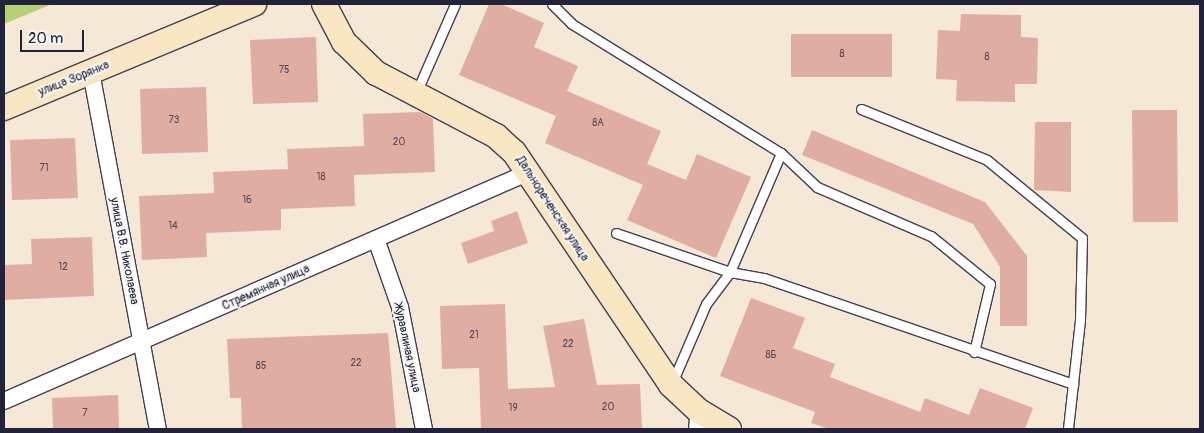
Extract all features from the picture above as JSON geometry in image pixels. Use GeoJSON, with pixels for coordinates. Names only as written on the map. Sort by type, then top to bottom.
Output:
{"type":"FeatureCollection","features":[{"type":"Feature","properties":{"kind":"street","name":"улица Зорянка"},"geometry":{"type":"LineString","coordinates":[[4,108],[254,4]]}},
{"type":"Feature","properties":{"kind":"street","name":"Дальнореченская улица"},"geometry":{"type":"LineString","coordinates":[[324,4],[344,42],[376,73],[496,136],[514,152],[671,385],[698,420],[729,429]]}},
{"type":"Feature","properties":{"kind":"street","name":"улица В.В. Николаева"},"geometry":{"type":"LineString","coordinates":[[91,72],[158,429]]}},
{"type":"Feature","properties":{"kind":"street","name":"Стремянная улица"},"geometry":{"type":"LineString","coordinates":[[4,401],[142,343],[527,173]]}},
{"type":"Feature","properties":{"kind":"street","name":"Журавлиная улица"},"geometry":{"type":"LineString","coordinates":[[376,239],[400,307],[424,429]]}},
{"type":"Feature","properties":{"kind":"lane"},"geometry":{"type":"LineString","coordinates":[[416,93],[455,4]]}},
{"type":"Feature","properties":{"kind":"lane"},"geometry":{"type":"LineString","coordinates":[[552,4],[572,24],[781,153],[817,187],[931,236],[990,284],[974,352]]}},
{"type":"Feature","properties":{"kind":"lane"},"geometry":{"type":"LineString","coordinates":[[861,109],[987,160],[1082,238],[1073,384],[1068,429]]}},
{"type":"Feature","properties":{"kind":"lane"},"geometry":{"type":"LineString","coordinates":[[671,385],[706,304],[730,272],[781,153]]}},
{"type":"Feature","properties":{"kind":"lane"},"geometry":{"type":"LineString","coordinates":[[616,233],[730,272],[764,278],[974,352],[1073,384]]}},
{"type":"Feature","properties":{"kind":"green space"},"geometry":{"type":"Polygon","coordinates":[[[4,4],[52,4],[4,24],[4,4]]]}},
{"type":"Feature","properties":{"kind":"building"},"geometry":{"type":"Polygon","coordinates":[[[489,4],[501,4],[544,23],[534,47],[578,66],[567,91],[661,131],[647,164],[686,180],[697,154],[751,177],[716,258],[627,220],[643,185],[545,143],[556,116],[459,75],[489,4]]]}},
{"type":"Feature","properties":{"kind":"building"},"geometry":{"type":"Polygon","coordinates":[[[961,14],[1021,15],[1021,37],[1038,38],[1037,84],[1015,84],[1015,102],[956,101],[957,80],[936,79],[938,30],[960,31],[961,14]]]}},
{"type":"Feature","properties":{"kind":"building"},"geometry":{"type":"Polygon","coordinates":[[[791,34],[892,34],[892,77],[791,77],[791,34]]]}},
{"type":"Feature","properties":{"kind":"building"},"geometry":{"type":"Polygon","coordinates":[[[316,37],[318,102],[253,104],[250,40],[316,37]]]}},
{"type":"Feature","properties":{"kind":"building"},"geometry":{"type":"Polygon","coordinates":[[[206,87],[208,152],[142,154],[140,89],[206,87]]]}},
{"type":"Feature","properties":{"kind":"building"},"geometry":{"type":"Polygon","coordinates":[[[1132,110],[1177,110],[1178,222],[1133,222],[1132,110]]]}},
{"type":"Feature","properties":{"kind":"building"},"geometry":{"type":"Polygon","coordinates":[[[420,112],[433,119],[435,172],[354,175],[355,206],[281,209],[281,230],[206,233],[207,257],[142,260],[139,196],[214,193],[213,172],[288,169],[287,149],[364,146],[363,114],[420,112]]]}},
{"type":"Feature","properties":{"kind":"building"},"geometry":{"type":"Polygon","coordinates":[[[1035,122],[1071,122],[1071,192],[1034,190],[1035,122]]]}},
{"type":"Feature","properties":{"kind":"building"},"geometry":{"type":"Polygon","coordinates":[[[812,130],[985,202],[1027,256],[1027,326],[1000,326],[1000,267],[973,224],[802,155],[812,130]]]}},
{"type":"Feature","properties":{"kind":"building"},"geometry":{"type":"Polygon","coordinates":[[[75,138],[78,198],[12,200],[10,140],[75,138]]]}},
{"type":"Feature","properties":{"kind":"building"},"geometry":{"type":"Polygon","coordinates":[[[517,211],[528,243],[468,264],[461,243],[494,231],[491,221],[517,211]]]}},
{"type":"Feature","properties":{"kind":"building"},"geometry":{"type":"Polygon","coordinates":[[[92,237],[94,296],[4,300],[4,265],[32,264],[31,239],[92,237]]]}},
{"type":"Feature","properties":{"kind":"building"},"geometry":{"type":"Polygon","coordinates":[[[751,298],[805,318],[793,348],[835,364],[830,377],[920,412],[925,398],[969,415],[980,388],[1033,408],[1025,429],[829,429],[811,423],[815,412],[720,376],[751,298]]]}},
{"type":"Feature","properties":{"kind":"building"},"geometry":{"type":"Polygon","coordinates":[[[505,304],[508,389],[555,387],[543,326],[584,319],[597,385],[640,384],[642,429],[481,429],[479,368],[442,369],[440,306],[505,304]]]}},
{"type":"Feature","properties":{"kind":"building"},"geometry":{"type":"Polygon","coordinates":[[[388,333],[396,429],[242,429],[241,398],[230,398],[227,339],[388,333]]]}},
{"type":"Feature","properties":{"kind":"building"},"geometry":{"type":"Polygon","coordinates":[[[118,395],[119,429],[53,429],[52,398],[118,395]]]}}]}
